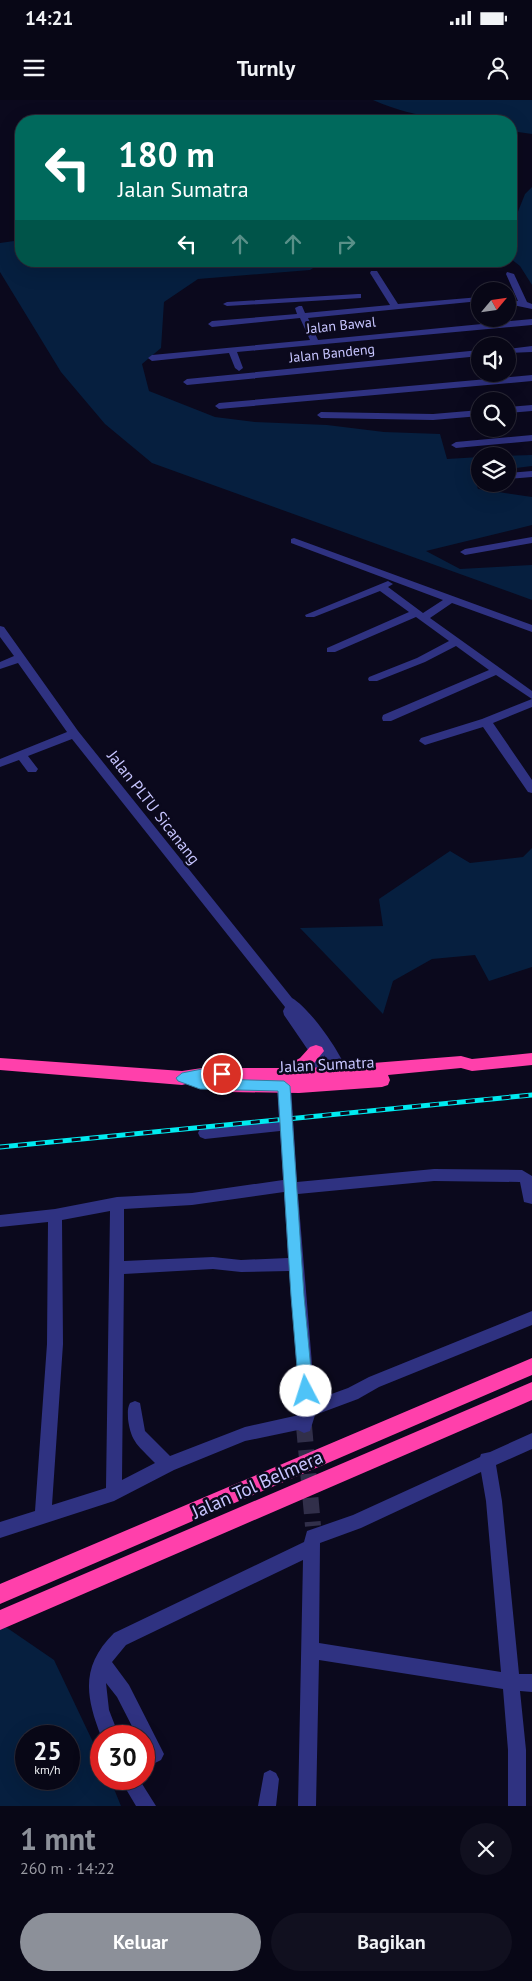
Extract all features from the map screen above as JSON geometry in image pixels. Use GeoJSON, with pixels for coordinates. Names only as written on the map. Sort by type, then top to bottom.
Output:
{"type":"FeatureCollection","features":[{"type":"Feature","properties":{"kind":"highway"},"geometry":{"type":"LineString","coordinates":[[282,1081],[302,1066],[316,1051]]}},
{"type":"Feature","properties":{"kind":"highway","name":"Jalan Sumatra"},"geometry":{"type":"LineString","coordinates":[[0,1064],[182,1078],[200,1084],[324,1080],[464,1071],[472,1066],[532,1059]]}},
{"type":"Feature","properties":{"kind":"highway","name":"Jalan Tol Belmera"},"geometry":{"type":"LineString","coordinates":[[7,1591],[532,1366]]}},
{"type":"Feature","properties":{"kind":"highway","name":"Jalan Tol Belmera"},"geometry":{"type":"LineString","coordinates":[[0,1620],[532,1391]]}},
{"type":"Feature","properties":{"kind":"street"},"geometry":{"type":"LineString","coordinates":[[374,273],[395,306]]}},
{"type":"Feature","properties":{"kind":"street"},"geometry":{"type":"LineString","coordinates":[[510,274],[523,303]]}},
{"type":"Feature","properties":{"kind":"street"},"geometry":{"type":"LineString","coordinates":[[227,304],[358,296]]}},
{"type":"Feature","properties":{"kind":"street"},"geometry":{"type":"LineString","coordinates":[[294,299],[315,342]]}},
{"type":"Feature","properties":{"kind":"street"},"geometry":{"type":"LineString","coordinates":[[212,324],[302,314],[471,300]]}},
{"type":"Feature","properties":{"kind":"street"},"geometry":{"type":"LineString","coordinates":[[516,303],[532,307]]}},
{"type":"Feature","properties":{"kind":"street","name":"Jalan Bawal"},"geometry":{"type":"LineString","coordinates":[[152,358],[532,322]]}},
{"type":"Feature","properties":{"kind":"street"},"geometry":{"type":"LineString","coordinates":[[516,350],[532,349]]}},
{"type":"Feature","properties":{"kind":"street"},"geometry":{"type":"LineString","coordinates":[[232,350],[239,368]]}},
{"type":"Feature","properties":{"kind":"street","name":"Jalan Bandeng"},"geometry":{"type":"LineString","coordinates":[[187,382],[471,354]]}},
{"type":"Feature","properties":{"kind":"street"},"geometry":{"type":"LineString","coordinates":[[219,406],[532,378]]}},
{"type":"Feature","properties":{"kind":"street"},"geometry":{"type":"LineString","coordinates":[[516,409],[532,408]]}},
{"type":"Feature","properties":{"kind":"street"},"geometry":{"type":"LineString","coordinates":[[321,415],[433,417],[471,414]]}},
{"type":"Feature","properties":{"kind":"street"},"geometry":{"type":"LineString","coordinates":[[456,445],[532,438]]}},
{"type":"Feature","properties":{"kind":"street"},"geometry":{"type":"LineString","coordinates":[[516,475],[532,474]]}},
{"type":"Feature","properties":{"kind":"street"},"geometry":{"type":"LineString","coordinates":[[294,540],[532,630]]}},
{"type":"Feature","properties":{"kind":"street"},"geometry":{"type":"LineString","coordinates":[[465,552],[532,540]]}},
{"type":"Feature","properties":{"kind":"street"},"geometry":{"type":"LineString","coordinates":[[310,615],[399,580]]}},
{"type":"Feature","properties":{"kind":"street"},"geometry":{"type":"LineString","coordinates":[[381,587],[532,696]]}},
{"type":"Feature","properties":{"kind":"street"},"geometry":{"type":"LineString","coordinates":[[330,650],[421,615],[451,600]]}},
{"type":"Feature","properties":{"kind":"street","name":"Jalan PLTU Sicanang"},"geometry":{"type":"LineString","coordinates":[[1,631],[74,734],[287,1002],[294,1005],[306,1020],[343,1079]]}},
{"type":"Feature","properties":{"kind":"street"},"geometry":{"type":"LineString","coordinates":[[373,678],[421,660],[457,641]]}},
{"type":"Feature","properties":{"kind":"street"},"geometry":{"type":"LineString","coordinates":[[0,666],[20,658]]}},
{"type":"Feature","properties":{"kind":"street"},"geometry":{"type":"LineString","coordinates":[[387,718],[497,671]]}},
{"type":"Feature","properties":{"kind":"street"},"geometry":{"type":"LineString","coordinates":[[425,741],[486,722],[532,703]]}},
{"type":"Feature","properties":{"kind":"street"},"geometry":{"type":"LineString","coordinates":[[486,722],[532,789]]}},
{"type":"Feature","properties":{"kind":"street"},"geometry":{"type":"LineString","coordinates":[[0,763],[74,734]]}},
{"type":"Feature","properties":{"kind":"street"},"geometry":{"type":"LineString","coordinates":[[21,754],[32,769]]}},
{"type":"Feature","properties":{"kind":"street","name":"Jalan PLTU Sicanang"},"geometry":{"type":"LineString","coordinates":[[287,1002],[287,1009],[316,1051],[324,1080]]}},
{"type":"Feature","properties":{"kind":"street"},"geometry":{"type":"LineString","coordinates":[[282,1081],[287,1125],[305,1419]]}},
{"type":"Feature","properties":{"kind":"street"},"geometry":{"type":"LineString","coordinates":[[205,1133],[287,1125]]}},
{"type":"Feature","properties":{"kind":"street"},"geometry":{"type":"LineString","coordinates":[[0,1221],[55,1215],[117,1203],[192,1200],[290,1187],[434,1175],[522,1176],[526,1178],[529,1198],[532,1198]]}},
{"type":"Feature","properties":{"kind":"street"},"geometry":{"type":"LineString","coordinates":[[114,1493],[117,1203]]}},
{"type":"Feature","properties":{"kind":"street"},"geometry":{"type":"LineString","coordinates":[[43,1515],[55,1344],[55,1215]]}},
{"type":"Feature","properties":{"kind":"street"},"geometry":{"type":"LineString","coordinates":[[115,1268],[213,1263],[241,1266],[296,1264]]}},
{"type":"Feature","properties":{"kind":"street"},"geometry":{"type":"LineString","coordinates":[[0,1530],[114,1493],[168,1465],[245,1434],[305,1419],[374,1382],[532,1318]]}},
{"type":"Feature","properties":{"kind":"street"},"geometry":{"type":"LineString","coordinates":[[135,1408],[138,1434],[168,1465]]}},
{"type":"Feature","properties":{"kind":"street"},"geometry":{"type":"LineString","coordinates":[[106,1725],[97,1696],[96,1678],[101,1662],[114,1644],[127,1635],[312,1536],[355,1522],[487,1459],[532,1441]]}},
{"type":"Feature","properties":{"kind":"street"},"geometry":{"type":"LineString","coordinates":[[487,1459],[494,1501],[517,1750],[517,1806]]}},
{"type":"Feature","properties":{"kind":"street"},"geometry":{"type":"LineString","coordinates":[[307,1806],[312,1536]]}},
{"type":"Feature","properties":{"kind":"street"},"geometry":{"type":"LineString","coordinates":[[311,1650],[510,1682],[532,1683]]}},
{"type":"Feature","properties":{"kind":"street"},"geometry":{"type":"LineString","coordinates":[[101,1662],[123,1692],[140,1725]]}},
{"type":"Feature","properties":{"kind":"street"},"geometry":{"type":"LineString","coordinates":[[267,1806],[270,1779]]}},
{"type":"Feature","properties":{"kind":"street"},"geometry":{"type":"LineString","coordinates":[[136,1790],[147,1806]]}},
{"type":"Feature","properties":{"kind":"water"},"geometry":{"type":"Polygon","coordinates":[[[373,100],[532,100],[532,134],[517,132],[517,115],[423,115],[390,107],[373,100]]]}},
{"type":"Feature","properties":{"kind":"water"},"geometry":{"type":"Polygon","coordinates":[[[532,187],[532,285],[517,264],[517,214],[525,194],[532,187]]]}},
{"type":"Feature","properties":{"kind":"water"},"geometry":{"type":"Polygon","coordinates":[[[15,241],[15,267],[315,267],[310,270],[198,279],[164,302],[161,348],[142,364],[149,391],[215,417],[255,422],[327,425],[384,432],[440,434],[447,459],[471,458],[471,492],[498,492],[532,497],[532,525],[426,551],[460,569],[532,565],[532,600],[152,463],[105,424],[61,372],[0,272],[0,243],[15,241]]]}},
{"type":"Feature","properties":{"kind":"water"},"geometry":{"type":"Polygon","coordinates":[[[532,455],[532,466],[516,468],[516,456],[532,455]]]}},
{"type":"Feature","properties":{"kind":"water"},"geometry":{"type":"Polygon","coordinates":[[[532,848],[532,967],[489,981],[475,955],[432,959],[393,981],[383,1014],[300,928],[383,926],[379,899],[450,851],[470,863],[523,857],[532,848]]]}},
{"type":"Feature","properties":{"kind":"water"},"geometry":{"type":"Polygon","coordinates":[[[0,1623],[54,1660],[90,1736],[90,1790],[114,1790],[121,1806],[0,1806],[0,1623]]]}},
{"type":"Feature","properties":{"kind":"tunnel"},"geometry":{"type":"LineString","coordinates":[[304,1426],[313,1526]]}},
{"type":"Feature","properties":{"kind":"railway"},"geometry":{"type":"LineString","coordinates":[[0,1147],[532,1095]]}},
{"type":"Feature","properties":{"kind":"route"},"geometry":{"type":"LineString","coordinates":[[222,1074],[202,1074],[182,1078],[200,1084],[284,1086],[306,1391]]}}]}
